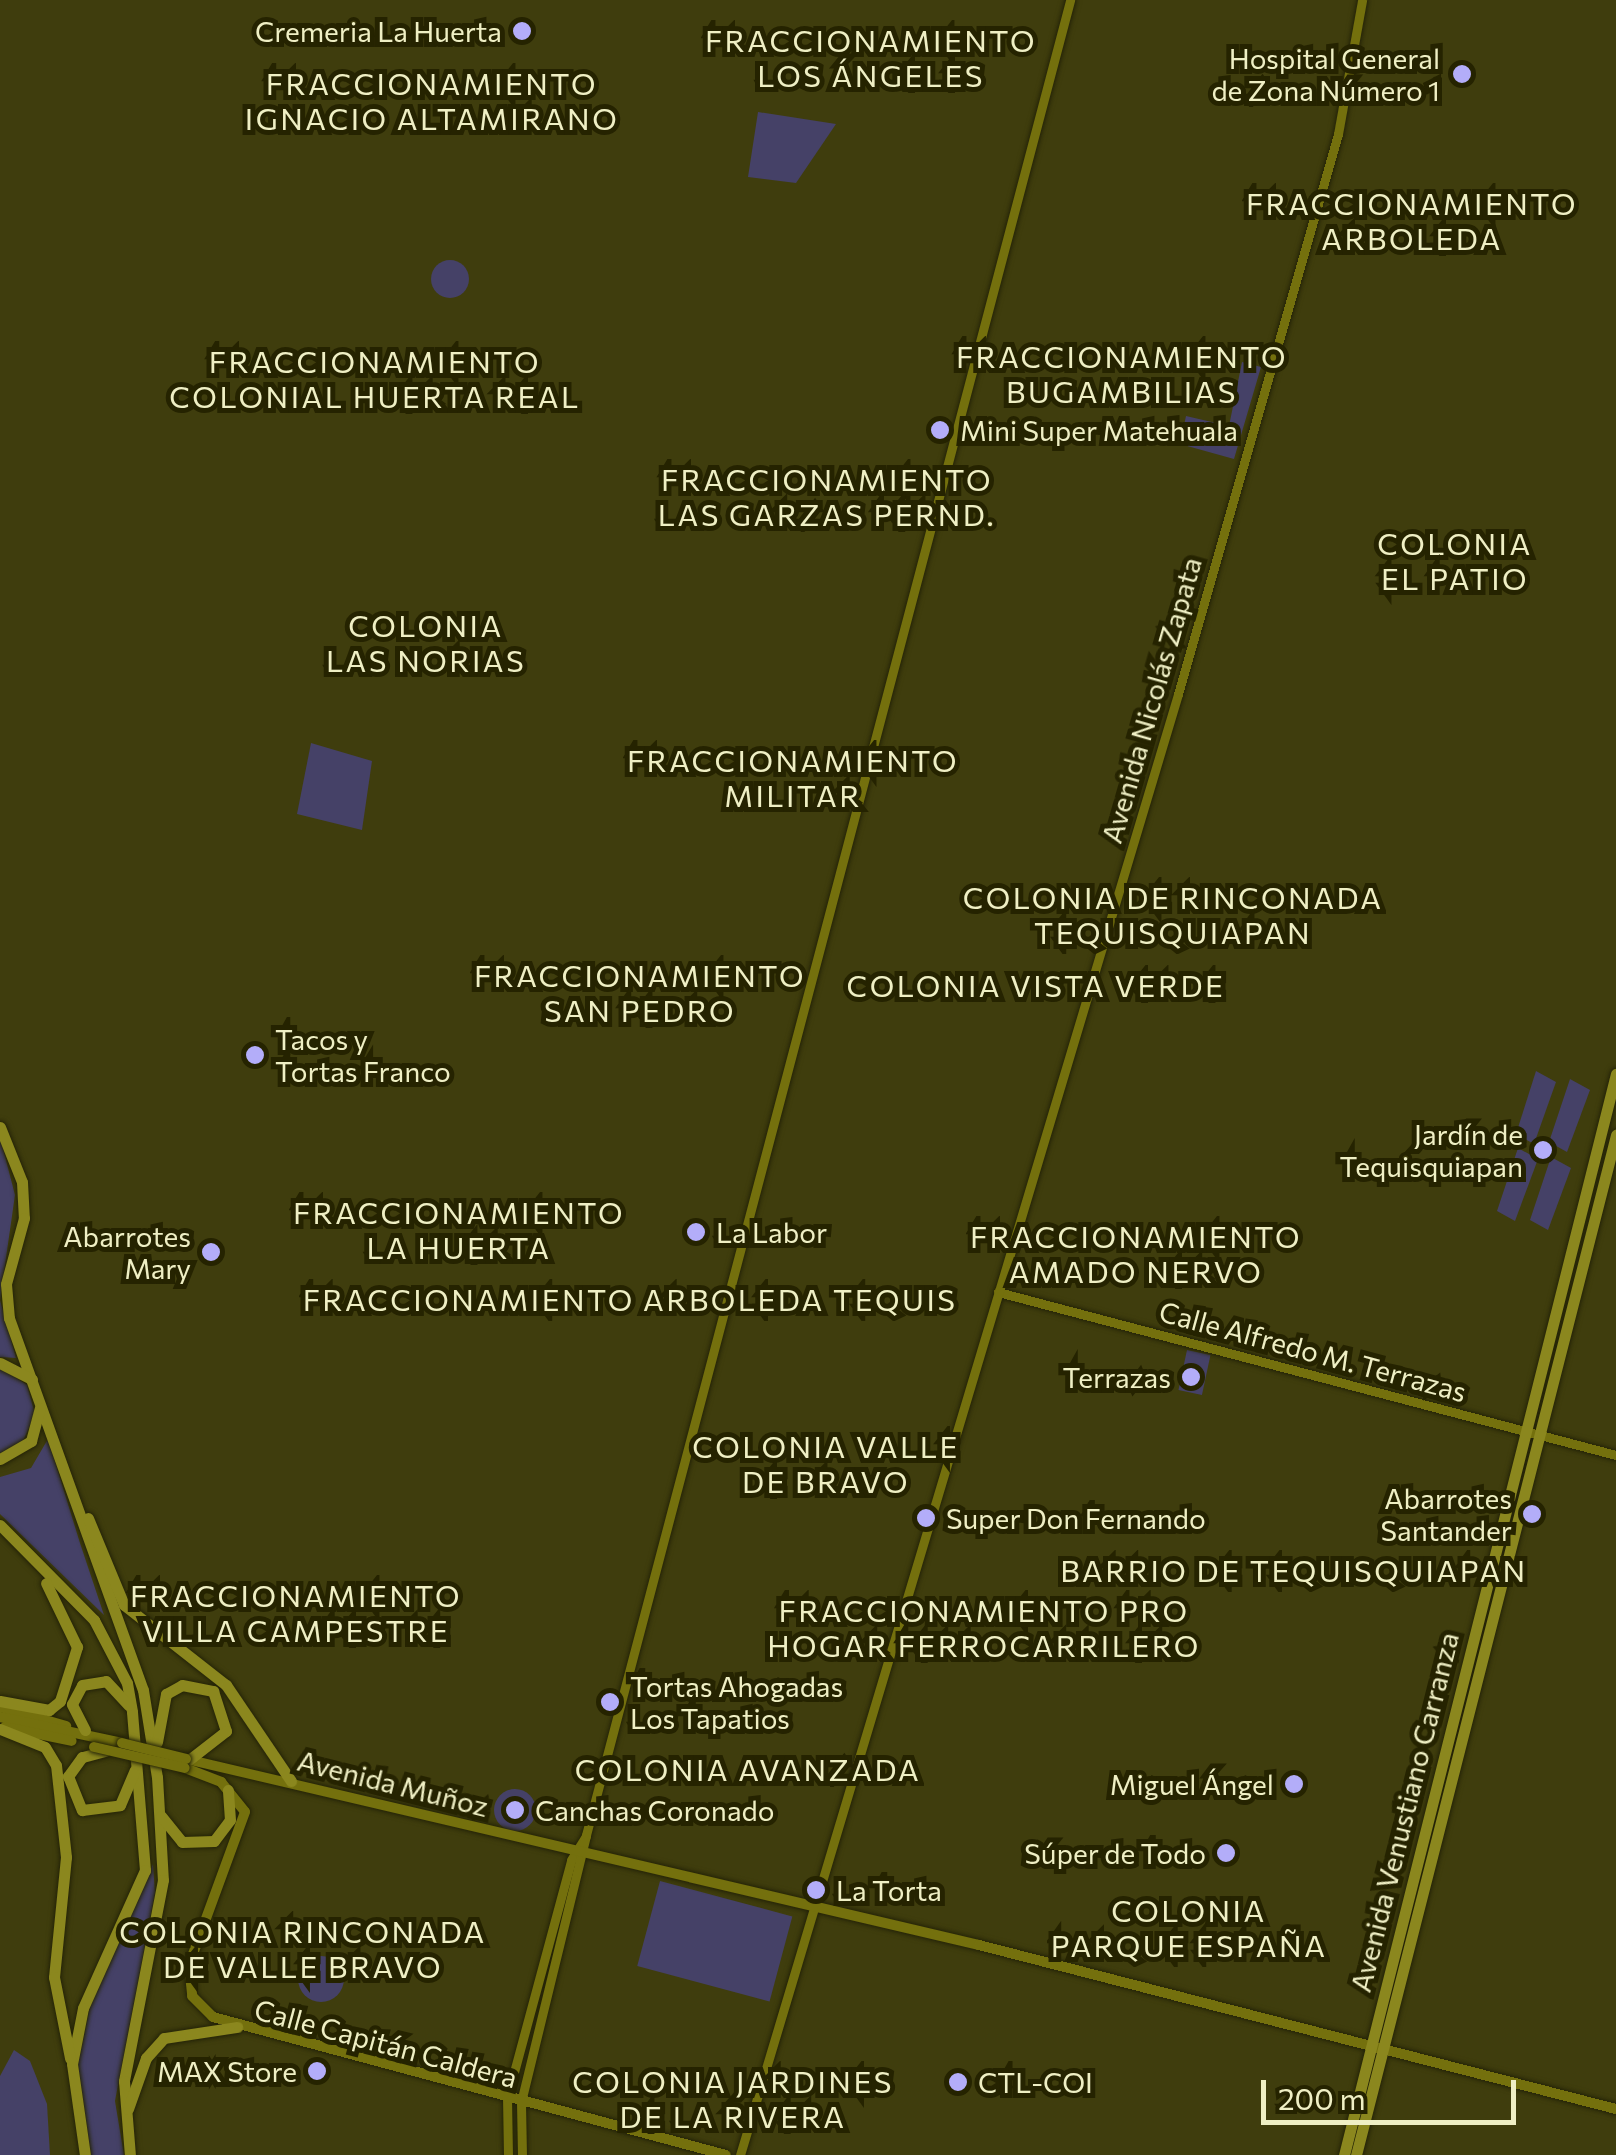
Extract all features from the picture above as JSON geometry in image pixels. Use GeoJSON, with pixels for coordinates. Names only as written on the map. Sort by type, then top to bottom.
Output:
{"type":"FeatureCollection","features":[{"type":"Feature","properties":{"kind":"main road","name":"Avenida Venustiano Carranza"},"geometry":{"type":"LineString","coordinates":[[1356,2155],[1378,2046],[1533,1430],[1616,1074]]}},
{"type":"Feature","properties":{"kind":"main road"},"geometry":{"type":"LineString","coordinates":[[0,1126],[22,1182],[24,1218],[6,1300],[41,1405],[124,1605],[226,1685],[291,1781]]}},
{"type":"Feature","properties":{"kind":"main road","name":"Avenida Venustiano Carranza"},"geometry":{"type":"LineString","coordinates":[[1533,1430],[1616,1134]]}},
{"type":"Feature","properties":{"kind":"main road"},"geometry":{"type":"LineString","coordinates":[[0,1363],[32,1379]]}},
{"type":"Feature","properties":{"kind":"main road"},"geometry":{"type":"LineString","coordinates":[[0,1458],[31,1441],[41,1405]]}},
{"type":"Feature","properties":{"kind":"main road"},"geometry":{"type":"LineString","coordinates":[[78,1496],[89,1552],[143,1690],[156,1776],[161,1906],[124,2123],[130,2155]]}},
{"type":"Feature","properties":{"kind":"main road"},"geometry":{"type":"LineString","coordinates":[[0,1525],[44,1579],[94,1620],[128,1682],[145,1870],[94,1977],[72,2064]]}},
{"type":"Feature","properties":{"kind":"main road"},"geometry":{"type":"LineString","coordinates":[[0,1704],[48,1710],[60,1701],[77,1648],[44,1579]]}},
{"type":"Feature","properties":{"kind":"main road"},"geometry":{"type":"LineString","coordinates":[[85,1730],[73,1711],[77,1692],[90,1680],[114,1685],[132,1712]]}},
{"type":"Feature","properties":{"kind":"main road"},"geometry":{"type":"LineString","coordinates":[[156,1776],[160,1702],[192,1684],[214,1692],[228,1720],[220,1740],[187,1762],[228,1790],[230,1820],[207,1844],[174,1837],[158,1810]]}},
{"type":"Feature","properties":{"kind":"main road"},"geometry":{"type":"LineString","coordinates":[[0,1704],[85,1730],[111,1746]]}},
{"type":"Feature","properties":{"kind":"main road","name":"Avenida Muñoz"},"geometry":{"type":"LineString","coordinates":[[0,1717],[72,1742],[111,1746]]}},
{"type":"Feature","properties":{"kind":"main road"},"geometry":{"type":"LineString","coordinates":[[0,1728],[31,1729]]}},
{"type":"Feature","properties":{"kind":"main road"},"geometry":{"type":"LineString","coordinates":[[0,1728],[45,1747],[56,1765],[66,1857],[54,1976],[85,2155]]}},
{"type":"Feature","properties":{"kind":"main road","name":"Avenida Muñoz"},"geometry":{"type":"LineString","coordinates":[[31,1729],[291,1781],[814,1905],[1616,2109]]}},
{"type":"Feature","properties":{"kind":"main road"},"geometry":{"type":"LineString","coordinates":[[111,1746],[82,1757],[68,1794],[100,1813],[130,1787],[136,1766]]}},
{"type":"Feature","properties":{"kind":"main road","name":"Calle Capitán Caldera"},"geometry":{"type":"LineString","coordinates":[[228,1790],[245,1812],[244,1830],[188,1978],[200,2008],[237,2026],[726,2155]]}},
{"type":"Feature","properties":{"kind":"main road"},"geometry":{"type":"LineString","coordinates":[[124,2123],[140,2071],[164,2038],[237,2026]]}},
{"type":"Feature","properties":{"kind":"main road","name":"Avenida Venustiano Carranza"},"geometry":{"type":"LineString","coordinates":[[1344,2155],[1378,2046]]}},
{"type":"Feature","properties":{"kind":"street"},"geometry":{"type":"LineString","coordinates":[[508,2155],[507,2098],[612,1740],[1070,0]]}},
{"type":"Feature","properties":{"kind":"street","name":"Avenida Nicolás Zapata"},"geometry":{"type":"LineString","coordinates":[[740,2155],[1338,134],[1362,0]]}},
{"type":"Feature","properties":{"kind":"street","name":"Calle Alfredo M. Terrazas"},"geometry":{"type":"LineString","coordinates":[[998,1292],[1533,1430],[1616,1455]]}},
{"type":"Feature","properties":{"kind":"street"},"geometry":{"type":"LineString","coordinates":[[522,2155],[521,2102],[580,1852]]}},
{"type":"Feature","properties":{"kind":"shaded area"},"geometry":{"type":"Polygon","coordinates":[[[758,112],[836,124],[796,183],[748,177],[758,112]]]}},
{"type":"Feature","properties":{"kind":"shaded area"},"geometry":{"type":"Polygon","coordinates":[[[450,260],[464,265],[469,279],[464,293],[450,298],[436,293],[431,279],[436,265],[450,260]]]}},
{"type":"Feature","properties":{"kind":"shaded area"},"geometry":{"type":"Polygon","coordinates":[[[1242,362],[1261,367],[1234,459],[1180,444],[1186,416],[1229,426],[1242,362]]]}},
{"type":"Feature","properties":{"kind":"shaded area"},"geometry":{"type":"Polygon","coordinates":[[[311,743],[372,761],[362,830],[297,814],[311,743]]]}},
{"type":"Feature","properties":{"kind":"shaded area"},"geometry":{"type":"Polygon","coordinates":[[[1536,1071],[1556,1082],[1534,1144],[1516,1134],[1536,1071]]]}},
{"type":"Feature","properties":{"kind":"shaded area"},"geometry":{"type":"Polygon","coordinates":[[[1570,1079],[1590,1090],[1567,1152],[1549,1142],[1570,1079]]]}},
{"type":"Feature","properties":{"kind":"shaded area"},"geometry":{"type":"Polygon","coordinates":[[[0,1137],[15,1195],[0,1300],[0,1137]]]}},
{"type":"Feature","properties":{"kind":"shaded area"},"geometry":{"type":"Polygon","coordinates":[[[1518,1148],[1538,1159],[1515,1221],[1497,1211],[1518,1148]]]}},
{"type":"Feature","properties":{"kind":"shaded area"},"geometry":{"type":"Polygon","coordinates":[[[1551,1157],[1571,1168],[1548,1230],[1530,1220],[1551,1157]]]}},
{"type":"Feature","properties":{"kind":"shaded area"},"geometry":{"type":"Polygon","coordinates":[[[0,1300],[16,1358],[0,1357],[0,1300]]]}},
{"type":"Feature","properties":{"kind":"shaded area"},"geometry":{"type":"Polygon","coordinates":[[[1187,1350],[1210,1355],[1202,1395],[1178,1390],[1187,1350]]]}},
{"type":"Feature","properties":{"kind":"shaded area"},"geometry":{"type":"Polygon","coordinates":[[[0,1367],[27,1385],[35,1414],[23,1441],[0,1454],[0,1367]]]}},
{"type":"Feature","properties":{"kind":"shaded area"},"geometry":{"type":"Polygon","coordinates":[[[48,1439],[104,1615],[0,1514],[0,1477],[31,1468],[48,1439]]]}},
{"type":"Feature","properties":{"kind":"shaded area","name":"Canchas Coronado"},"geometry":{"type":"Polygon","coordinates":[[[515,1789],[530,1795],[536,1810],[530,1825],[515,1831],[500,1825],[494,1810],[500,1795],[515,1789]]]}},
{"type":"Feature","properties":{"kind":"shaded area"},"geometry":{"type":"Polygon","coordinates":[[[153,1864],[155,1893],[115,2101],[124,2155],[91,2155],[78,2065],[90,2007],[153,1864]]]}},
{"type":"Feature","properties":{"kind":"shaded area"},"geometry":{"type":"Polygon","coordinates":[[[660,1881],[792,1916],[770,2001],[637,1966],[660,1881]]]}},
{"type":"Feature","properties":{"kind":"shaded area"},"geometry":{"type":"Polygon","coordinates":[[[321,1956],[337,1963],[344,1979],[337,1995],[321,2002],[305,1995],[298,1979],[305,1963],[321,1956]]]}},
{"type":"Feature","properties":{"kind":"shaded area"},"geometry":{"type":"Polygon","coordinates":[[[14,2050],[30,2061],[47,2104],[50,2155],[0,2155],[0,2076],[14,2050]]]}},
{"type":"Feature","properties":{"kind":"place","name":"Cremeria La Huerta"},"geometry":{"type":"Point","coordinates":[522,31]}},
{"type":"Feature","properties":{"kind":"place","name":"Hospital General de Zona Número 1"},"geometry":{"type":"Point","coordinates":[1462,74]}},
{"type":"Feature","properties":{"kind":"place","name":"Mini Super Matehuala"},"geometry":{"type":"Point","coordinates":[940,430]}},
{"type":"Feature","properties":{"kind":"place","name":"Tacos y Tortas Franco"},"geometry":{"type":"Point","coordinates":[255,1055]}},
{"type":"Feature","properties":{"kind":"place","name":"Jardín de Tequisquiapan"},"geometry":{"type":"Point","coordinates":[1543,1150]}},
{"type":"Feature","properties":{"kind":"place","name":"La Labor"},"geometry":{"type":"Point","coordinates":[696,1232]}},
{"type":"Feature","properties":{"kind":"place","name":"Abarrotes Mary"},"geometry":{"type":"Point","coordinates":[211,1252]}},
{"type":"Feature","properties":{"kind":"place","name":"Terrazas"},"geometry":{"type":"Point","coordinates":[1191,1377]}},
{"type":"Feature","properties":{"kind":"place","name":"Abarrotes Santander"},"geometry":{"type":"Point","coordinates":[1532,1514]}},
{"type":"Feature","properties":{"kind":"place","name":"Super Don Fernando"},"geometry":{"type":"Point","coordinates":[926,1518]}},
{"type":"Feature","properties":{"kind":"place","name":"Tortas Ahogadas Los Tapatios"},"geometry":{"type":"Point","coordinates":[610,1702]}},
{"type":"Feature","properties":{"kind":"place","name":"Miguel Ángel"},"geometry":{"type":"Point","coordinates":[1294,1784]}},
{"type":"Feature","properties":{"kind":"place","name":"Canchas Coronado"},"geometry":{"type":"Point","coordinates":[515,1810]}},
{"type":"Feature","properties":{"kind":"place","name":"Súper de Todo"},"geometry":{"type":"Point","coordinates":[1226,1853]}},
{"type":"Feature","properties":{"kind":"place","name":"La Torta"},"geometry":{"type":"Point","coordinates":[816,1890]}},
{"type":"Feature","properties":{"kind":"place","name":"MAX Store"},"geometry":{"type":"Point","coordinates":[317,2071]}},
{"type":"Feature","properties":{"kind":"place","name":"CTL-COI"},"geometry":{"type":"Point","coordinates":[958,2082]}},
{"type":"Feature","properties":{"kind":"district","name":"FRACCIONAMIENTO LOS ÁNGELES"},"geometry":{"type":"Point","coordinates":[871,57]}},
{"type":"Feature","properties":{"kind":"district","name":"FRACCIONAMIENTO IGNACIO ALTAMIRANO"},"geometry":{"type":"Point","coordinates":[432,100]}},
{"type":"Feature","properties":{"kind":"district","name":"FRACCIONAMIENTO ARBOLEDA"},"geometry":{"type":"Point","coordinates":[1412,220]}},
{"type":"Feature","properties":{"kind":"district","name":"FRACCIONAMIENTO BUGAMBILIAS"},"geometry":{"type":"Point","coordinates":[1122,373]}},
{"type":"Feature","properties":{"kind":"district","name":"FRACCIONAMIENTO COLONIAL HUERTA REAL"},"geometry":{"type":"Point","coordinates":[375,378]}},
{"type":"Feature","properties":{"kind":"district","name":"FRACCIONAMIENTO LAS GARZAS PERND."},"geometry":{"type":"Point","coordinates":[827,496]}},
{"type":"Feature","properties":{"kind":"district","name":"COLONIA EL PATIO"},"geometry":{"type":"Point","coordinates":[1455,560]}},
{"type":"Feature","properties":{"kind":"district","name":"COLONIA LAS NORIAS"},"geometry":{"type":"Point","coordinates":[426,642]}},
{"type":"Feature","properties":{"kind":"district","name":"FRACCIONAMIENTO MILITAR"},"geometry":{"type":"Point","coordinates":[793,777]}},
{"type":"Feature","properties":{"kind":"district","name":"COLONIA DE RINCONADA TEQUISQUIAPAN"},"geometry":{"type":"Point","coordinates":[1173,914]}},
{"type":"Feature","properties":{"kind":"district","name":"COLONIA VISTA VERDE"},"geometry":{"type":"Point","coordinates":[1036,985]}},
{"type":"Feature","properties":{"kind":"district","name":"FRACCIONAMIENTO SAN PEDRO"},"geometry":{"type":"Point","coordinates":[640,992]}},
{"type":"Feature","properties":{"kind":"district","name":"FRACCIONAMIENTO LA HUERTA"},"geometry":{"type":"Point","coordinates":[459,1229]}},
{"type":"Feature","properties":{"kind":"district","name":"FRACCIONAMIENTO AMADO NERVO"},"geometry":{"type":"Point","coordinates":[1136,1253]}},
{"type":"Feature","properties":{"kind":"district","name":"FRACCIONAMIENTO ARBOLEDA TEQUIS"},"geometry":{"type":"Point","coordinates":[630,1299]}},
{"type":"Feature","properties":{"kind":"district","name":"COLONIA VALLE DE BRAVO"},"geometry":{"type":"Point","coordinates":[826,1463]}},
{"type":"Feature","properties":{"kind":"district","name":"BARRIO DE TEQUISQUIAPAN"},"geometry":{"type":"Point","coordinates":[1294,1570]}},
{"type":"Feature","properties":{"kind":"district","name":"FRACCIONAMIENTO VILLA CAMPESTRE"},"geometry":{"type":"Point","coordinates":[296,1612]}},
{"type":"Feature","properties":{"kind":"district","name":"FRACCIONAMIENTO PRO HOGAR FERROCARRILERO"},"geometry":{"type":"Point","coordinates":[984,1627]}},
{"type":"Feature","properties":{"kind":"district","name":"COLONIA AVANZADA"},"geometry":{"type":"Point","coordinates":[748,1769]}},
{"type":"Feature","properties":{"kind":"district","name":"COLONIA PARQUE ESPAÑA"},"geometry":{"type":"Point","coordinates":[1189,1927]}},
{"type":"Feature","properties":{"kind":"district","name":"COLONIA RINCONADA DE VALLE BRAVO"},"geometry":{"type":"Point","coordinates":[303,1948]}},
{"type":"Feature","properties":{"kind":"district","name":"COLONIA JARDINES DE LA RIVERA"},"geometry":{"type":"Point","coordinates":[733,2098]}}]}
